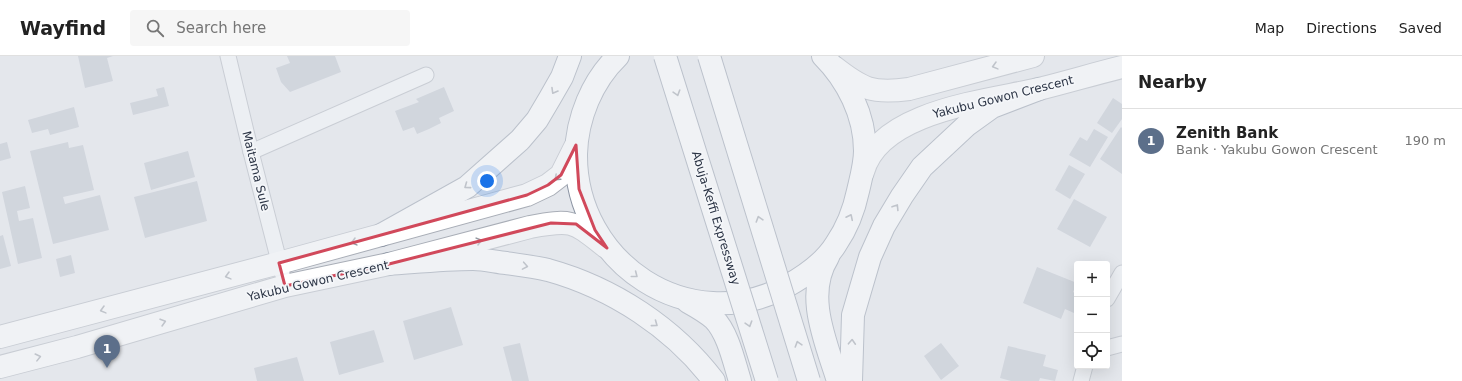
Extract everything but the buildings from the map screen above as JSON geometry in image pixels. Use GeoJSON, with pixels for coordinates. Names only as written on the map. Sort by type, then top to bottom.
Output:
{"type":"FeatureCollection","features":[{"type":"Feature","properties":{"kind":"main road"},"geometry":{"type":"LineString","coordinates":[[381,235],[467,187],[520,140],[537,120],[562,77],[570,56]]}},
{"type":"Feature","properties":{"kind":"main road","name":"Abuja-Keffi Expressway"},"geometry":{"type":"LineString","coordinates":[[665,56],[767,381]]}},
{"type":"Feature","properties":{"kind":"main road"},"geometry":{"type":"LineString","coordinates":[[709,56],[809,381]]}},
{"type":"Feature","properties":{"kind":"main road"},"geometry":{"type":"LineString","coordinates":[[828,61],[861,87],[875,91],[892,92],[909,89],[1033,56]]}},
{"type":"Feature","properties":{"kind":"main road"},"geometry":{"type":"LineString","coordinates":[[615,58],[598,80],[580,122],[576,145],[576,167],[581,196],[595,230],[607,248],[622,264],[659,290],[680,297],[704,302],[729,303],[754,299],[778,291],[800,280],[819,264],[836,245]]}},
{"type":"Feature","properties":{"kind":"main road"},"geometry":{"type":"LineString","coordinates":[[828,61],[851,95],[863,132],[865,151],[862,174],[854,210],[825,263],[819,280],[818,315],[838,381]]}},
{"type":"Feature","properties":{"kind":"main road","name":"Yakubu Gowon Crescent"},"geometry":{"type":"LineString","coordinates":[[862,174],[865,165],[875,147],[884,138],[897,129],[920,118],[956,107],[1039,89],[1122,66]]}},
{"type":"Feature","properties":{"kind":"main road"},"geometry":{"type":"LineString","coordinates":[[850,381],[853,315],[870,257],[884,226],[902,196],[922,167],[967,125],[992,107],[1039,89]]}},
{"type":"Feature","properties":{"kind":"main road"},"geometry":{"type":"LineString","coordinates":[[0,337],[527,195],[548,185],[561,175],[576,145]]}},
{"type":"Feature","properties":{"kind":"main road","name":"Yakubu Gowon Crescent"},"geometry":{"type":"LineString","coordinates":[[0,367],[77,347],[285,286],[389,264],[530,227],[565,222],[576,224],[607,248]]}},
{"type":"Feature","properties":{"kind":"main road"},"geometry":{"type":"LineString","coordinates":[[389,264],[474,258],[548,270],[611,295],[637,310],[664,330],[702,364],[714,381]]}},
{"type":"Feature","properties":{"kind":"main road"},"geometry":{"type":"LineString","coordinates":[[680,297],[705,312],[714,319],[723,330],[740,381]]}},
{"type":"Feature","properties":{"kind":"street","name":"Maitama Sule"},"geometry":{"type":"LineString","coordinates":[[228,56],[285,286]]}},
{"type":"Feature","properties":{"kind":"street"},"geometry":{"type":"LineString","coordinates":[[251,152],[426,75]]}},
{"type":"Feature","properties":{"kind":"street"},"geometry":{"type":"LineString","coordinates":[[1108,297],[1122,273]]}},
{"type":"Feature","properties":{"kind":"street"},"geometry":{"type":"LineString","coordinates":[[1110,347],[1122,344]]}},
{"type":"Feature","properties":{"kind":"street"},"geometry":{"type":"LineString","coordinates":[[1081,381],[1083,369]]}},
{"type":"Feature","properties":{"kind":"highlighted area"},"geometry":{"type":"Polygon","coordinates":[[[576,145],[579,189],[595,230],[607,248],[576,224],[551,223],[389,264],[285,286],[279,263],[527,195],[548,185],[561,175],[576,145]]]}},
{"type":"Feature","properties":{"kind":"place","name":"Zenith Bank"},"geometry":{"type":"Point","coordinates":[107,368]}}]}
